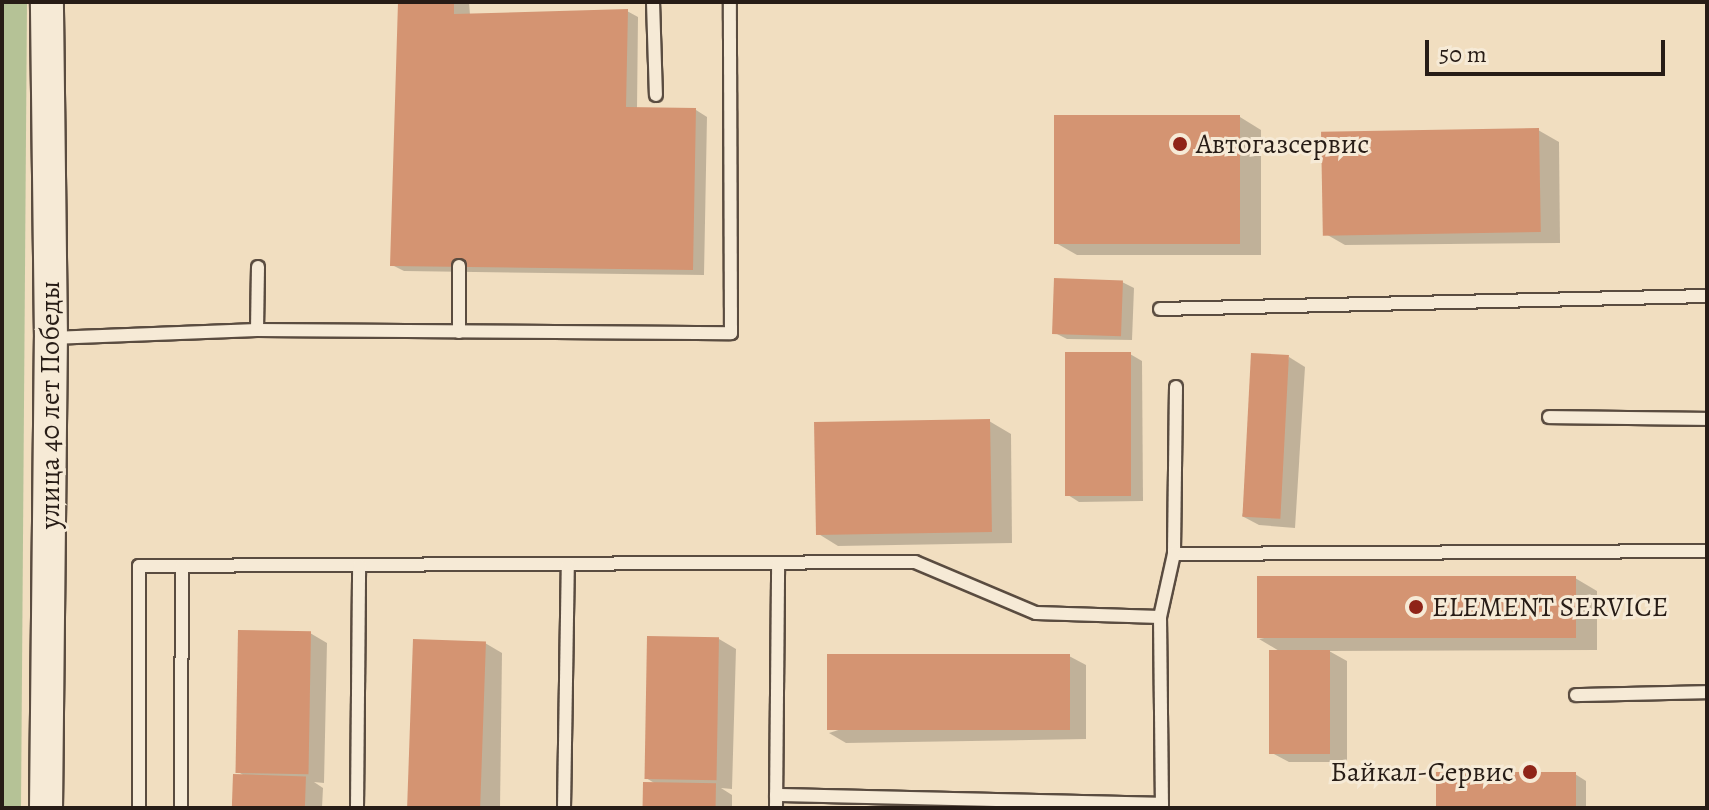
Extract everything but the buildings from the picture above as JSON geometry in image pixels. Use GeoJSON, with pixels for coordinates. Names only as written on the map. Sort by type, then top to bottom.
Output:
{"type":"FeatureCollection","features":[{"type":"Feature","properties":{"kind":"street","name":"улица 40 лет Победы"},"geometry":{"type":"LineString","coordinates":[[46,808],[51,338],[47,2]]}},
{"type":"Feature","properties":{"kind":"lane"},"geometry":{"type":"LineString","coordinates":[[653,2],[656,95]]}},
{"type":"Feature","properties":{"kind":"lane"},"geometry":{"type":"LineString","coordinates":[[51,338],[257,330],[731,333],[730,2]]}},
{"type":"Feature","properties":{"kind":"lane"},"geometry":{"type":"LineString","coordinates":[[459,266],[459,332]]}},
{"type":"Feature","properties":{"kind":"lane"},"geometry":{"type":"LineString","coordinates":[[257,330],[258,267]]}},
{"type":"Feature","properties":{"kind":"lane"},"geometry":{"type":"LineString","coordinates":[[1160,309],[1707,296]]}},
{"type":"Feature","properties":{"kind":"lane"},"geometry":{"type":"LineString","coordinates":[[778,563],[776,802],[1162,806],[1160,617],[1174,554],[1176,387]]}},
{"type":"Feature","properties":{"kind":"lane"},"geometry":{"type":"LineString","coordinates":[[1549,417],[1707,419]]}},
{"type":"Feature","properties":{"kind":"lane"},"geometry":{"type":"LineString","coordinates":[[1174,554],[1707,551]]}},
{"type":"Feature","properties":{"kind":"lane"},"geometry":{"type":"LineString","coordinates":[[139,808],[139,566],[915,562],[1036,613],[1160,617]]}},
{"type":"Feature","properties":{"kind":"lane"},"geometry":{"type":"LineString","coordinates":[[564,808],[568,564]]}},
{"type":"Feature","properties":{"kind":"lane"},"geometry":{"type":"LineString","coordinates":[[357,808],[359,565]]}},
{"type":"Feature","properties":{"kind":"lane"},"geometry":{"type":"LineString","coordinates":[[181,808],[182,566]]}},
{"type":"Feature","properties":{"kind":"lane"},"geometry":{"type":"LineString","coordinates":[[1576,695],[1707,692]]}},
{"type":"Feature","properties":{"kind":"green space"},"geometry":{"type":"Polygon","coordinates":[[[2,2],[27,2],[21,808],[2,808],[2,2]]]}},
{"type":"Feature","properties":{"kind":"place","name":"Автогазсервис"},"geometry":{"type":"Point","coordinates":[1180,144]}},
{"type":"Feature","properties":{"kind":"place","name":"ELEMENT SERVICE"},"geometry":{"type":"Point","coordinates":[1416,607]}},
{"type":"Feature","properties":{"kind":"place","name":"Байкал-Сервис"},"geometry":{"type":"Point","coordinates":[1530,772]}}]}
